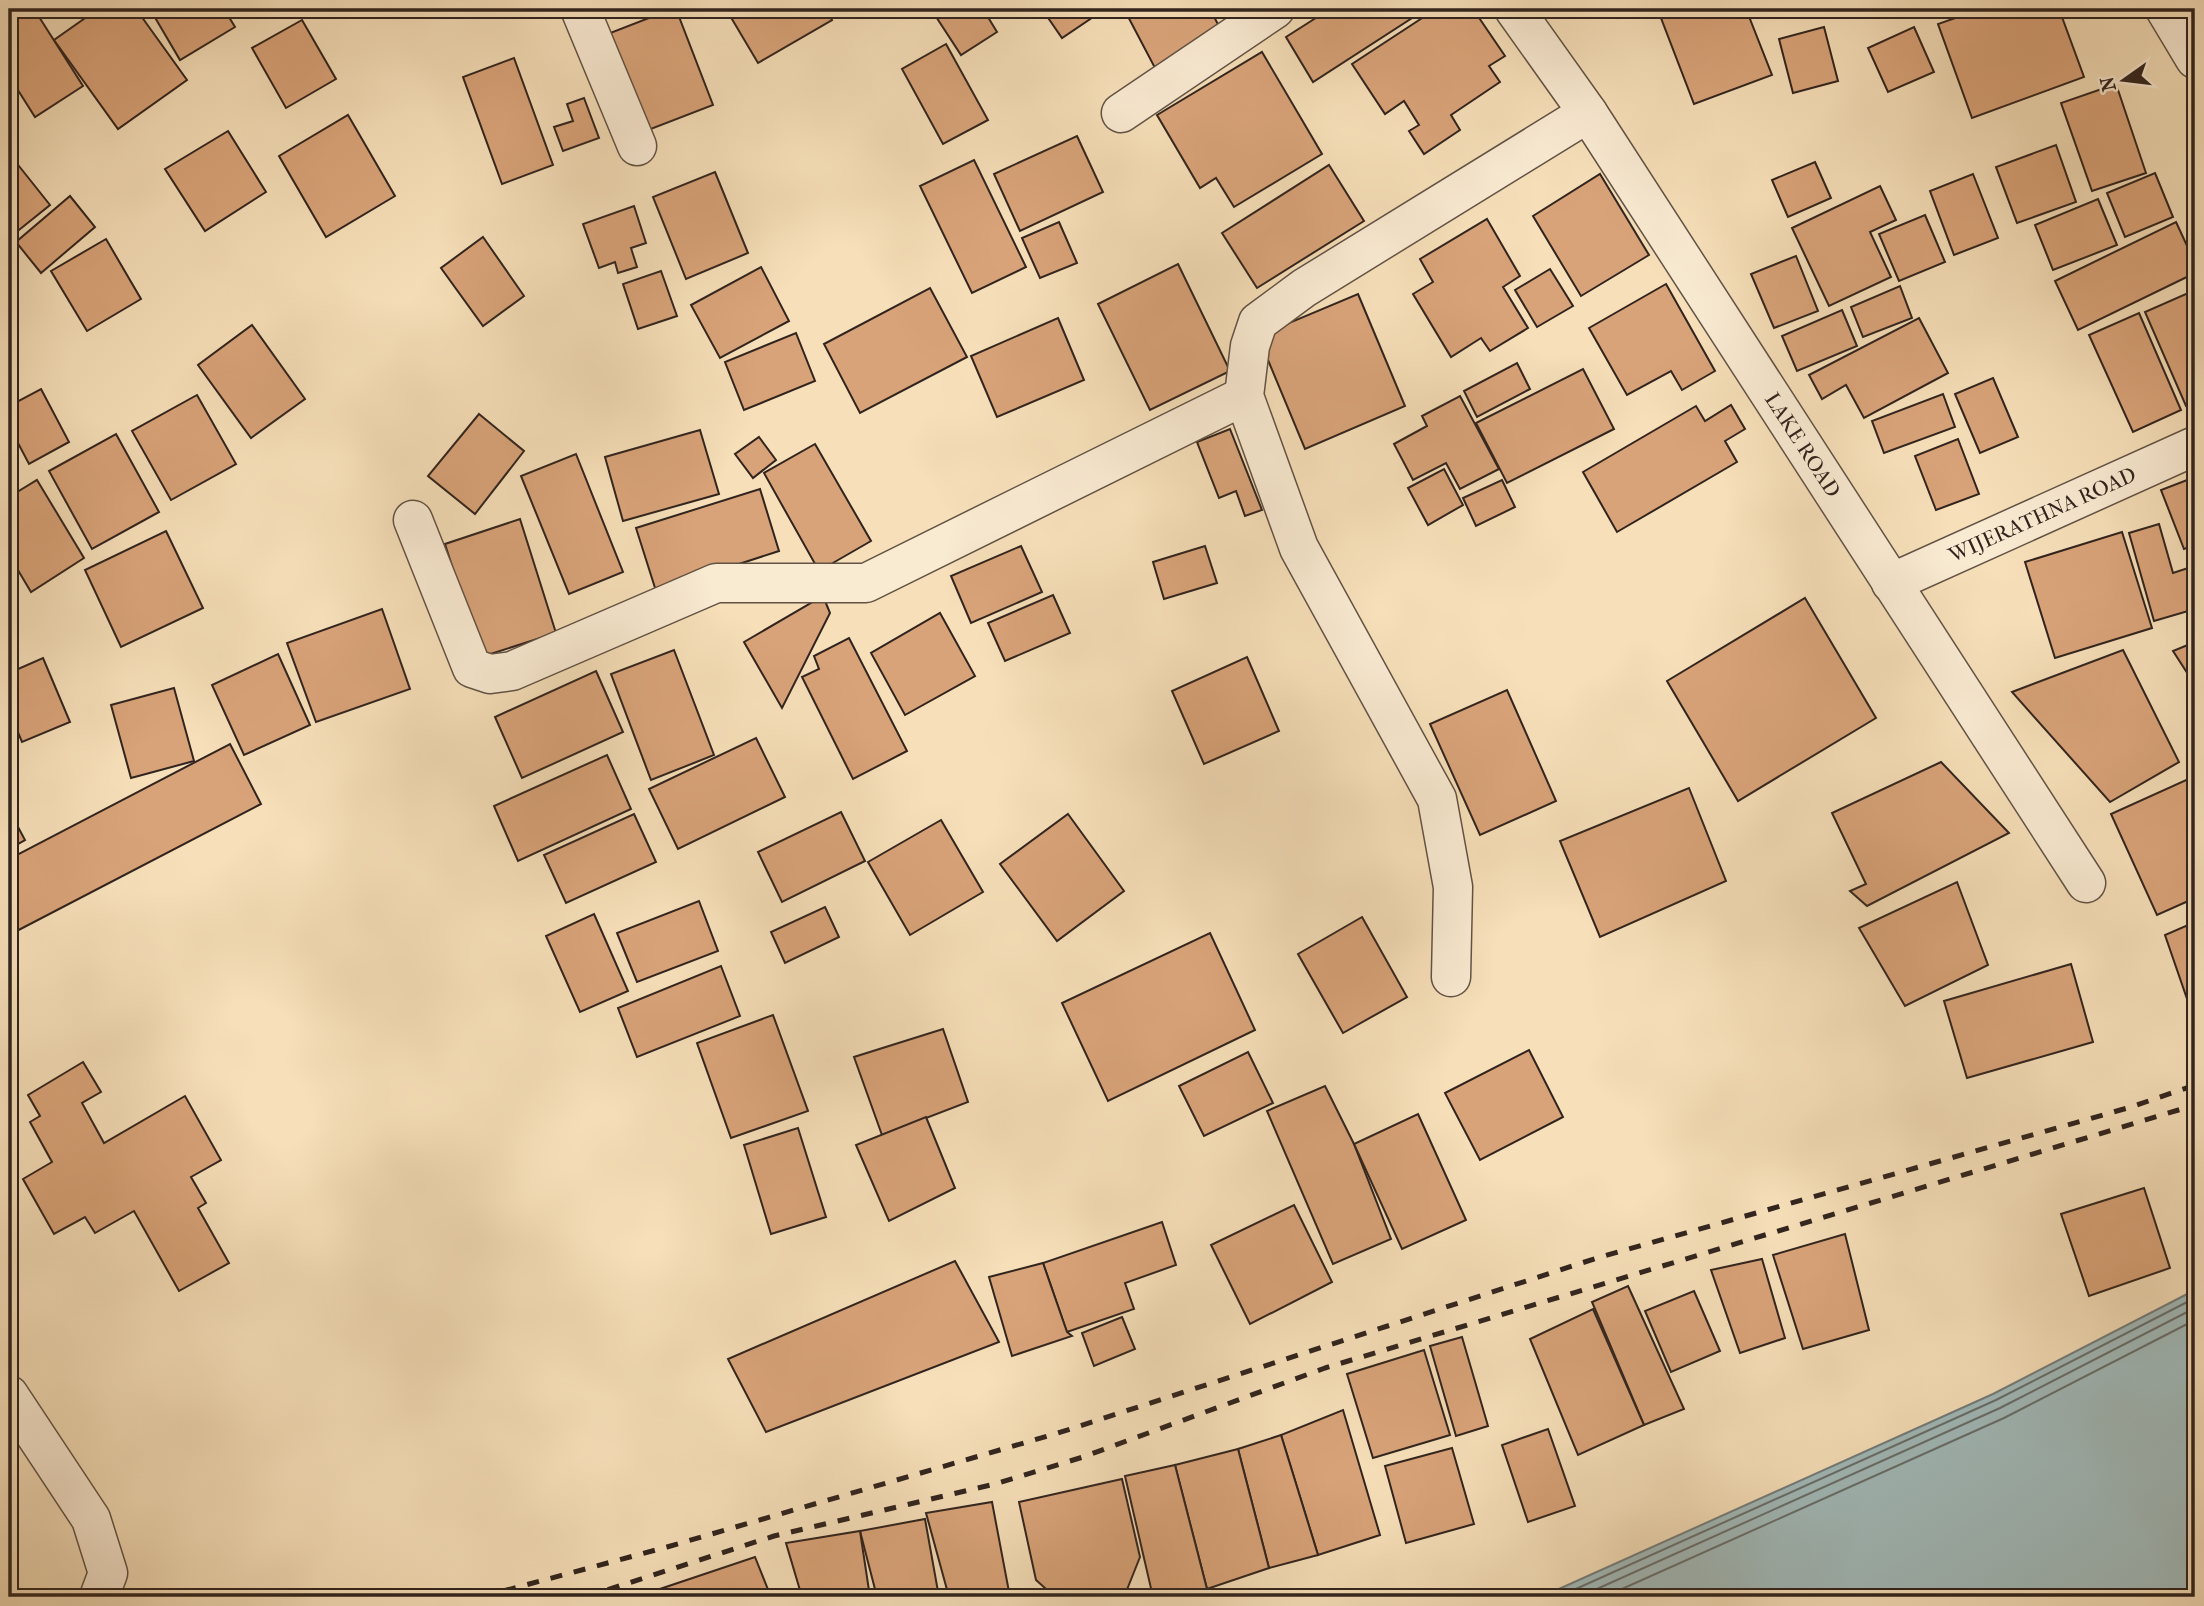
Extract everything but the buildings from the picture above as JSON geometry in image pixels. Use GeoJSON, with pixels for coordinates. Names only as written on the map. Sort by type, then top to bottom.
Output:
{"type":"FeatureCollection","features":[{"type":"Feature","properties":{"kind":"street"},"geometry":{"type":"LineString","coordinates":[[580,9],[637,146]]}},
{"type":"Feature","properties":{"kind":"street"},"geometry":{"type":"LineString","coordinates":[[1121,113],[1275,9]]}},
{"type":"Feature","properties":{"kind":"street","name":"LAKE ROAD"},"geometry":{"type":"LineString","coordinates":[[1514,9],[1588,113],[2086,883]]}},
{"type":"Feature","properties":{"kind":"street"},"geometry":{"type":"LineString","coordinates":[[2165,9],[2195,59]]}},
{"type":"Feature","properties":{"kind":"street"},"geometry":{"type":"LineString","coordinates":[[1451,977],[1453,887],[1437,799],[1299,548],[1244,396],[1250,346],[1258,322],[1304,288],[1588,113]]}},
{"type":"Feature","properties":{"kind":"street"},"geometry":{"type":"LineString","coordinates":[[412,520],[472,668],[490,674],[512,671],[716,583],[866,583],[1244,396]]}},
{"type":"Feature","properties":{"kind":"street","name":"WIJERATHNA ROAD"},"geometry":{"type":"LineString","coordinates":[[1891,583],[2195,446]]}},
{"type":"Feature","properties":{"kind":"street"},"geometry":{"type":"LineString","coordinates":[[9,1395],[92,1519],[108,1573],[99,1597]]}},
{"type":"Feature","properties":{"kind":"water"},"geometry":{"type":"Polygon","coordinates":[[[2195,1290],[2195,1597],[1541,1597],[1993,1394],[2195,1290]]]}},
{"type":"Feature","properties":{"kind":"railway"},"geometry":{"type":"LineString","coordinates":[[481,1597],[667,1547],[1058,1433],[1597,1258],[2131,1107],[2195,1085]]}},
{"type":"Feature","properties":{"kind":"railway"},"geometry":{"type":"LineString","coordinates":[[585,1597],[774,1536],[995,1484],[1083,1457],[1325,1368],[2195,1105]]}}]}
